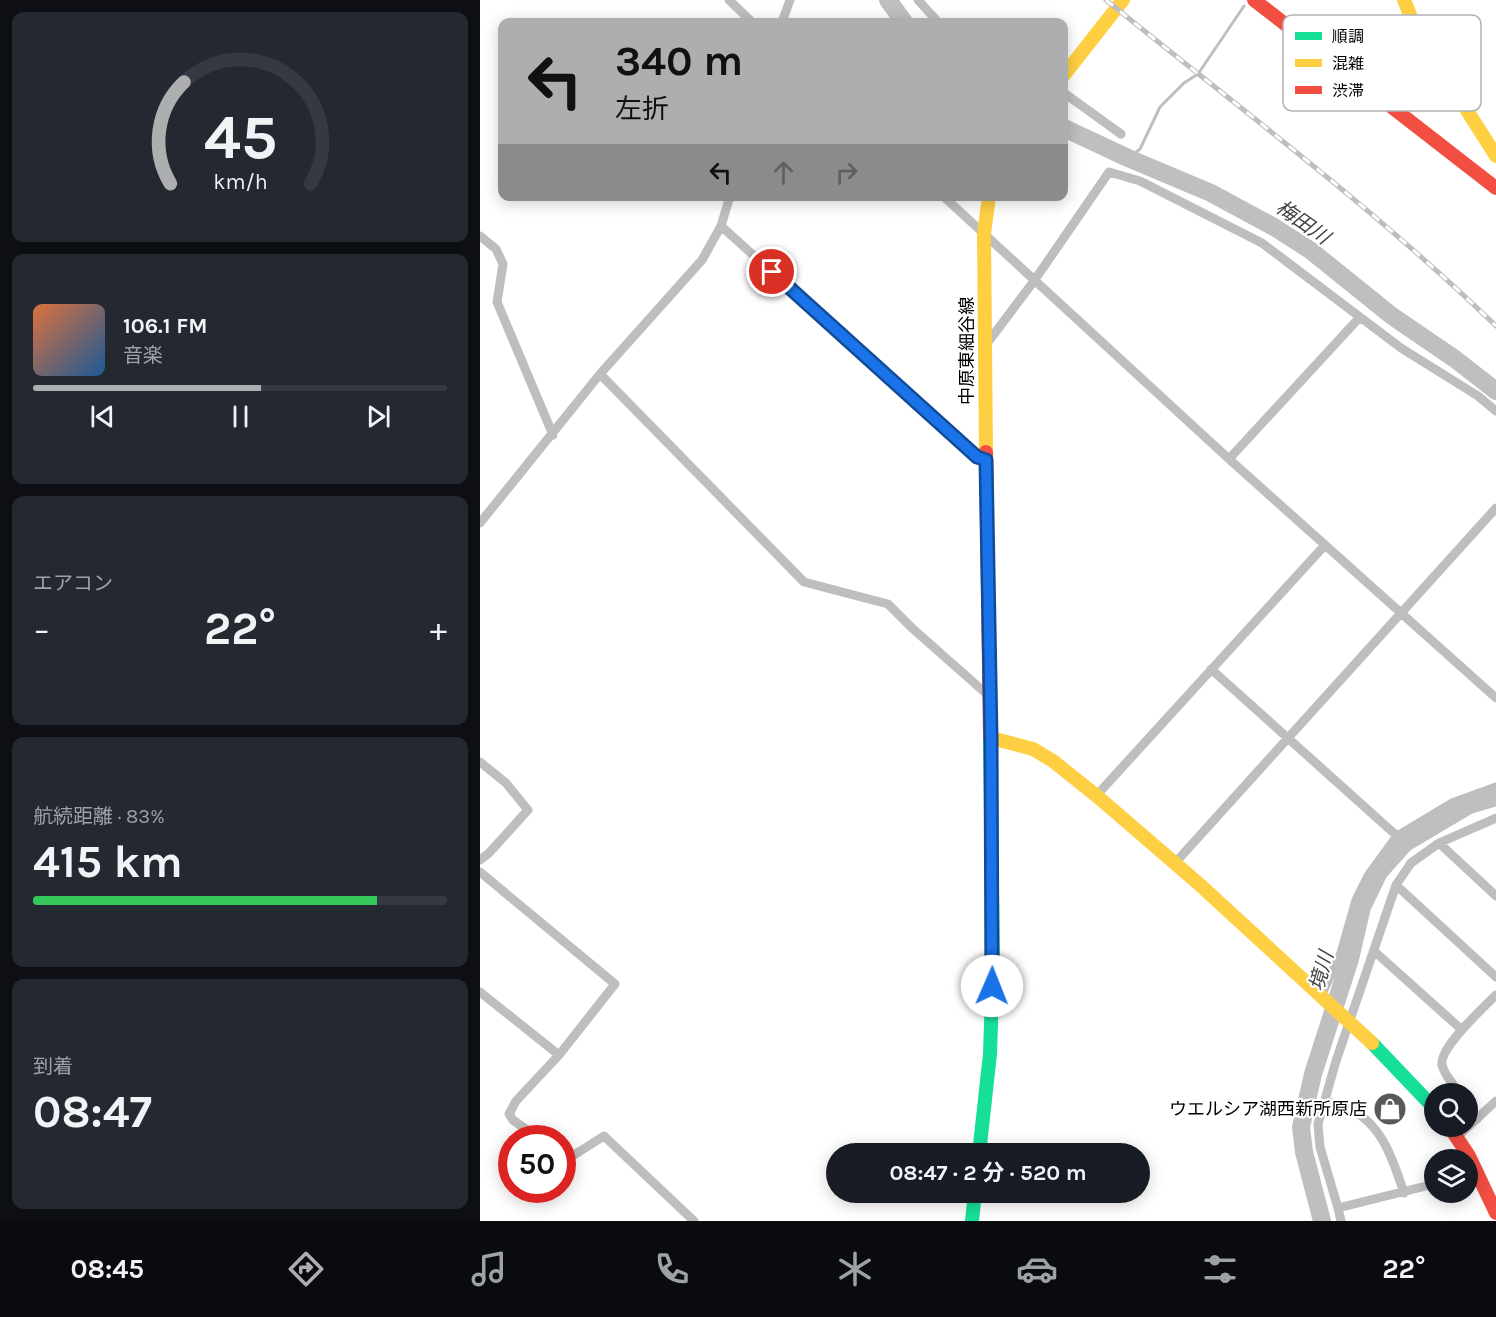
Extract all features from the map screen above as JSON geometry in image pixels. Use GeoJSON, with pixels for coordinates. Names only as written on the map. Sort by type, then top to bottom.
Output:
{"type":"FeatureCollection","features":[{"type":"Feature","properties":{"kind":"main road"},"geometry":{"type":"LineString","coordinates":[[1068,70],[1123,0]]}},
{"type":"Feature","properties":{"kind":"main road"},"geometry":{"type":"LineString","coordinates":[[1254,0],[1283,22]]}},
{"type":"Feature","properties":{"kind":"main road"},"geometry":{"type":"LineString","coordinates":[[1404,0],[1410,15]]}},
{"type":"Feature","properties":{"kind":"main road"},"geometry":{"type":"LineString","coordinates":[[1401,111],[1494,181]]}},
{"type":"Feature","properties":{"kind":"main road"},"geometry":{"type":"LineString","coordinates":[[1469,111],[1496,156]]}},
{"type":"Feature","properties":{"kind":"main road","name":"中原東細谷線"},"geometry":{"type":"LineString","coordinates":[[980,1143],[990,1054],[993,974],[984,234],[988,201]]}},
{"type":"Feature","properties":{"kind":"main road"},"geometry":{"type":"LineString","coordinates":[[991,738],[1033,749],[1053,761],[1096,796],[1175,863],[1324,999],[1391,1061],[1424,1097]]}},
{"type":"Feature","properties":{"kind":"main road"},"geometry":{"type":"LineString","coordinates":[[1478,1183],[1496,1213]]}},
{"type":"Feature","properties":{"kind":"main road"},"geometry":{"type":"LineString","coordinates":[[972,1221],[974,1203]]}},
{"type":"Feature","properties":{"kind":"street"},"geometry":{"type":"LineString","coordinates":[[729,0],[748,18]]}},
{"type":"Feature","properties":{"kind":"street"},"geometry":{"type":"LineString","coordinates":[[783,18],[790,0]]}},
{"type":"Feature","properties":{"kind":"street"},"geometry":{"type":"LineString","coordinates":[[918,0],[934,18]]}},
{"type":"Feature","properties":{"kind":"street"},"geometry":{"type":"LineString","coordinates":[[1068,96],[1120,134]]}},
{"type":"Feature","properties":{"kind":"street"},"geometry":{"type":"LineString","coordinates":[[985,346],[1034,281],[1109,172],[1140,181],[1262,243],[1401,348],[1478,396],[1496,411]]}},
{"type":"Feature","properties":{"kind":"street"},"geometry":{"type":"LineString","coordinates":[[480,523],[600,374],[702,260],[721,226],[728,201]]}},
{"type":"Feature","properties":{"kind":"street"},"geometry":{"type":"LineString","coordinates":[[948,201],[1229,459],[1496,698]]}},
{"type":"Feature","properties":{"kind":"street"},"geometry":{"type":"LineString","coordinates":[[721,226],[977,457],[986,460]]}},
{"type":"Feature","properties":{"kind":"street"},"geometry":{"type":"LineString","coordinates":[[480,236],[496,249],[503,264],[497,302],[553,435]]}},
{"type":"Feature","properties":{"kind":"street"},"geometry":{"type":"LineString","coordinates":[[1229,459],[1360,317]]}},
{"type":"Feature","properties":{"kind":"street"},"geometry":{"type":"LineString","coordinates":[[600,374],[804,582],[888,604],[990,698]]}},
{"type":"Feature","properties":{"kind":"street"},"geometry":{"type":"LineString","coordinates":[[1175,863],[1496,508]]}},
{"type":"Feature","properties":{"kind":"street"},"geometry":{"type":"LineString","coordinates":[[1096,796],[1325,545]]}},
{"type":"Feature","properties":{"kind":"street"},"geometry":{"type":"LineString","coordinates":[[1211,669],[1397,836]]}},
{"type":"Feature","properties":{"kind":"street"},"geometry":{"type":"LineString","coordinates":[[480,762],[506,783],[528,810],[480,860]]}},
{"type":"Feature","properties":{"kind":"street"},"geometry":{"type":"LineString","coordinates":[[1324,999],[1341,953],[1356,900],[1368,876],[1397,836],[1452,803],[1496,787]]}},
{"type":"Feature","properties":{"kind":"street"},"geometry":{"type":"LineString","coordinates":[[1341,1221],[1320,1147],[1318,1124],[1336,1061],[1396,885],[1411,863],[1439,843],[1496,818]]}},
{"type":"Feature","properties":{"kind":"street"},"geometry":{"type":"LineString","coordinates":[[1439,843],[1496,897]]}},
{"type":"Feature","properties":{"kind":"street"},"geometry":{"type":"LineString","coordinates":[[480,872],[615,984],[559,1055],[516,1101],[509,1114],[520,1125]]}},
{"type":"Feature","properties":{"kind":"street"},"geometry":{"type":"LineString","coordinates":[[1396,885],[1496,977]]}},
{"type":"Feature","properties":{"kind":"street"},"geometry":{"type":"LineString","coordinates":[[1374,951],[1462,1030]]}},
{"type":"Feature","properties":{"kind":"street"},"geometry":{"type":"LineString","coordinates":[[480,992],[559,1055]]}},
{"type":"Feature","properties":{"kind":"street"},"geometry":{"type":"LineString","coordinates":[[1453,1083],[1442,1067],[1442,1055],[1462,1030],[1496,995]]}},
{"type":"Feature","properties":{"kind":"street"},"geometry":{"type":"LineString","coordinates":[[1326,1101],[1355,1112],[1374,1129],[1394,1163],[1404,1193]]}},
{"type":"Feature","properties":{"kind":"street"},"geometry":{"type":"LineString","coordinates":[[1478,1118],[1496,1101]]}},
{"type":"Feature","properties":{"kind":"street"},"geometry":{"type":"LineString","coordinates":[[576,1154],[604,1136],[694,1221]]}},
{"type":"Feature","properties":{"kind":"street"},"geometry":{"type":"LineString","coordinates":[[1338,1208],[1424,1187]]}},
{"type":"Feature","properties":{"kind":"waterway","name":"梅田川"},"geometry":{"type":"LineString","coordinates":[[888,0],[901,18]]}},
{"type":"Feature","properties":{"kind":"waterway"},"geometry":{"type":"LineString","coordinates":[[1128,158],[1140,149],[1160,107],[1184,83],[1198,74],[1244,6]]}},
{"type":"Feature","properties":{"kind":"waterway","name":"梅田川"},"geometry":{"type":"LineString","coordinates":[[1068,130],[1211,193],[1274,227],[1310,250],[1392,316],[1455,359],[1496,391]]}},
{"type":"Feature","properties":{"kind":"waterway","name":"境川"},"geometry":{"type":"LineString","coordinates":[[1322,1221],[1304,1152],[1301,1127],[1313,1074],[1350,959],[1362,907],[1379,872],[1405,843],[1469,805],[1496,797]]}},
{"type":"Feature","properties":{"kind":"railway"},"geometry":{"type":"LineString","coordinates":[[1106,0],[1354,199],[1496,326]]}},
{"type":"Feature","properties":{"kind":"traffic: fast"},"geometry":{"type":"LineString","coordinates":[[980,1143],[990,1054],[993,963],[990,737]]}},
{"type":"Feature","properties":{"kind":"traffic: fast"},"geometry":{"type":"LineString","coordinates":[[1372,1043],[1424,1098]]}},
{"type":"Feature","properties":{"kind":"traffic: fast"},"geometry":{"type":"LineString","coordinates":[[972,1221],[974,1203]]}},
{"type":"Feature","properties":{"kind":"traffic: slow"},"geometry":{"type":"LineString","coordinates":[[1068,70],[1123,0]]}},
{"type":"Feature","properties":{"kind":"traffic: slow"},"geometry":{"type":"LineString","coordinates":[[1404,0],[1410,15]]}},
{"type":"Feature","properties":{"kind":"traffic: slow"},"geometry":{"type":"LineString","coordinates":[[1467,111],[1496,156]]}},
{"type":"Feature","properties":{"kind":"traffic: slow"},"geometry":{"type":"LineString","coordinates":[[986,452],[984,234],[988,201]]}},
{"type":"Feature","properties":{"kind":"traffic: slow"},"geometry":{"type":"LineString","coordinates":[[991,738],[1033,749],[1053,761],[1098,797],[1199,884],[1372,1043]]}},
{"type":"Feature","properties":{"kind":"traffic: jam"},"geometry":{"type":"LineString","coordinates":[[1254,0],[1283,23]]}},
{"type":"Feature","properties":{"kind":"traffic: jam"},"geometry":{"type":"LineString","coordinates":[[1397,111],[1496,188]]}},
{"type":"Feature","properties":{"kind":"traffic: jam"},"geometry":{"type":"LineString","coordinates":[[986,452],[990,737]]}},
{"type":"Feature","properties":{"kind":"traffic: jam"},"geometry":{"type":"LineString","coordinates":[[1456,1137],[1469,1156],[1496,1213]]}},
{"type":"Feature","properties":{"kind":"place","name":"ウエルシア湖西新所原店"},"geometry":{"type":"Point","coordinates":[1390,1109]}},
{"type":"Feature","properties":{"kind":"route"},"geometry":{"type":"LineString","coordinates":[[772,272],[977,457],[986,460],[991,738],[992,986]]}}]}
